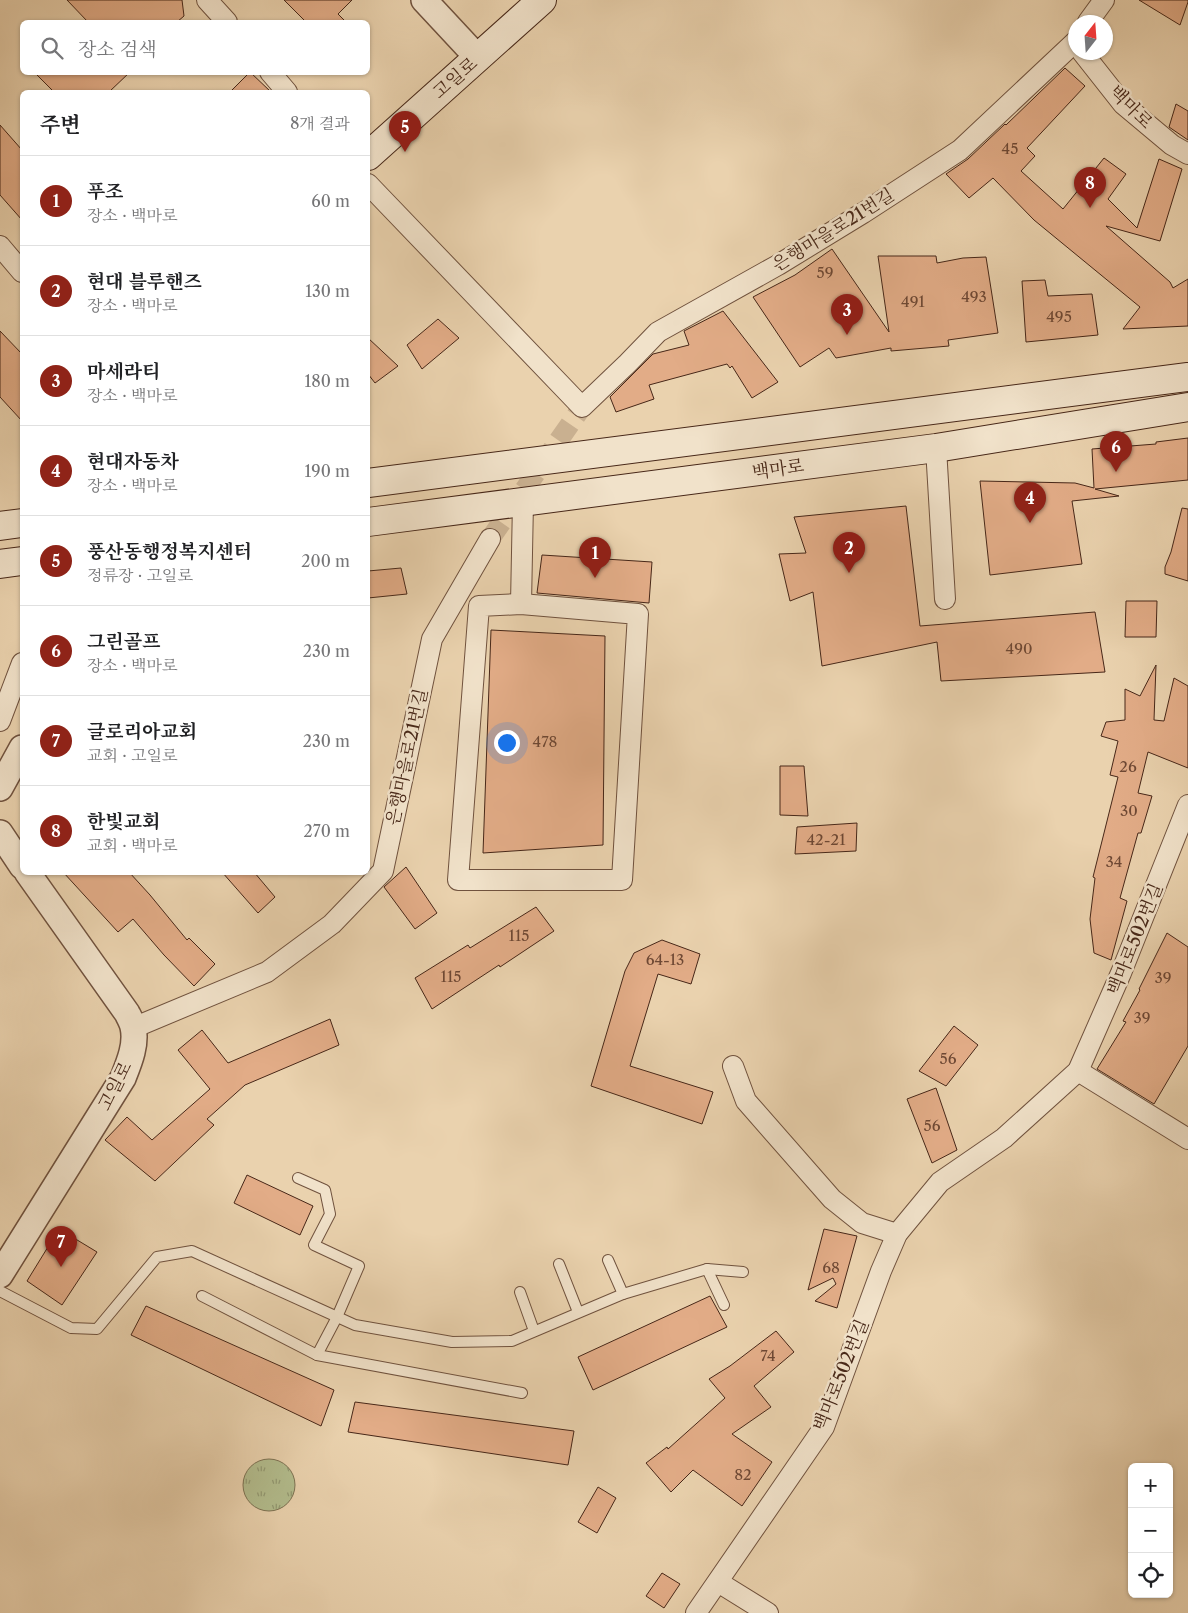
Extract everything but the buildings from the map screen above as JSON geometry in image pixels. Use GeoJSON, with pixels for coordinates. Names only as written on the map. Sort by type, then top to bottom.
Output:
{"type":"FeatureCollection","features":[{"type":"Feature","properties":{"kind":"main road","name":"고일로"},"geometry":{"type":"LineString","coordinates":[[370,154],[542,0]]}},
{"type":"Feature","properties":{"kind":"main road"},"geometry":{"type":"LineString","coordinates":[[370,483],[942,407],[1188,377]]}},
{"type":"Feature","properties":{"kind":"main road","name":"백마로"},"geometry":{"type":"LineString","coordinates":[[370,522],[936,448],[1188,407]]}},
{"type":"Feature","properties":{"kind":"main road"},"geometry":{"type":"LineString","coordinates":[[0,526],[20,523]]}},
{"type":"Feature","properties":{"kind":"main road"},"geometry":{"type":"LineString","coordinates":[[0,564],[20,561]]}},
{"type":"Feature","properties":{"kind":"street"},"geometry":{"type":"LineString","coordinates":[[207,0],[225,20]]}},
{"type":"Feature","properties":{"kind":"street"},"geometry":{"type":"LineString","coordinates":[[424,0],[478,58]]}},
{"type":"Feature","properties":{"kind":"street"},"geometry":{"type":"LineString","coordinates":[[1093,15],[1104,0]]}},
{"type":"Feature","properties":{"kind":"street","name":"은행마을로21번길"},"geometry":{"type":"LineString","coordinates":[[370,186],[582,407],[658,332],[793,256],[960,150],[1068,53]]}},
{"type":"Feature","properties":{"kind":"street","name":"백마로"},"geometry":{"type":"LineString","coordinates":[[1089,60],[1124,104],[1172,145],[1188,154]]}},
{"type":"Feature","properties":{"kind":"street"},"geometry":{"type":"LineString","coordinates":[[273,75],[285,90]]}},
{"type":"Feature","properties":{"kind":"street"},"geometry":{"type":"LineString","coordinates":[[0,246],[20,270]]}},
{"type":"Feature","properties":{"kind":"street"},"geometry":{"type":"LineString","coordinates":[[936,448],[945,599]]}},
{"type":"Feature","properties":{"kind":"street"},"geometry":{"type":"LineString","coordinates":[[521,604],[522,502]]}},
{"type":"Feature","properties":{"kind":"street","name":"은행마을로21번길"},"geometry":{"type":"LineString","coordinates":[[133,1028],[267,972],[332,924],[383,871],[432,639],[490,539]]}},
{"type":"Feature","properties":{"kind":"street"},"geometry":{"type":"LineString","coordinates":[[521,604],[638,614],[622,880],[458,880],[479,606],[521,604]]}},
{"type":"Feature","properties":{"kind":"street"},"geometry":{"type":"LineString","coordinates":[[0,721],[20,668]]}},
{"type":"Feature","properties":{"kind":"street"},"geometry":{"type":"LineString","coordinates":[[0,788],[20,752]]}},
{"type":"Feature","properties":{"kind":"street","name":"백마로502번길"},"geometry":{"type":"LineString","coordinates":[[696,1613],[824,1427],[881,1271],[898,1234],[940,1182],[1004,1138],[1078,1071],[1122,973],[1188,806]]}},
{"type":"Feature","properties":{"kind":"street"},"geometry":{"type":"LineString","coordinates":[[1,836],[20,863]]}},
{"type":"Feature","properties":{"kind":"street"},"geometry":{"type":"LineString","coordinates":[[29,875],[126,1013],[133,1028]]}},
{"type":"Feature","properties":{"kind":"street","name":"고일로"},"geometry":{"type":"LineString","coordinates":[[0,1275],[123,1078],[134,1044],[133,1028]]}},
{"type":"Feature","properties":{"kind":"street"},"geometry":{"type":"LineString","coordinates":[[733,1066],[746,1101],[832,1199],[862,1223],[898,1234]]}},
{"type":"Feature","properties":{"kind":"street"},"geometry":{"type":"LineString","coordinates":[[1078,1071],[1188,1139]]}},
{"type":"Feature","properties":{"kind":"street"},"geometry":{"type":"LineString","coordinates":[[718,1582],[768,1613]]}},
{"type":"Feature","properties":{"kind":"lane"},"geometry":{"type":"LineString","coordinates":[[298,1178],[325,1190],[330,1214],[314,1245],[359,1266],[337,1317],[317,1355]]}},
{"type":"Feature","properties":{"kind":"lane"},"geometry":{"type":"LineString","coordinates":[[0,1291],[72,1328],[97,1329],[157,1257],[192,1251],[355,1325],[452,1342],[512,1340],[623,1294],[707,1269],[743,1272]]}},
{"type":"Feature","properties":{"kind":"lane"},"geometry":{"type":"LineString","coordinates":[[608,1260],[623,1294]]}},
{"type":"Feature","properties":{"kind":"lane"},"geometry":{"type":"LineString","coordinates":[[559,1264],[578,1312]]}},
{"type":"Feature","properties":{"kind":"lane"},"geometry":{"type":"LineString","coordinates":[[707,1269],[724,1305]]}},
{"type":"Feature","properties":{"kind":"lane"},"geometry":{"type":"LineString","coordinates":[[520,1292],[534,1331]]}},
{"type":"Feature","properties":{"kind":"lane"},"geometry":{"type":"LineString","coordinates":[[202,1296],[317,1355],[522,1393]]}},
{"type":"Feature","properties":{"kind":"green space"},"geometry":{"type":"Polygon","coordinates":[[[264,1459],[274,1459],[283,1463],[291,1471],[295,1485],[291,1499],[283,1507],[274,1511],[264,1511],[255,1507],[247,1499],[243,1490],[243,1480],[247,1471],[255,1463],[264,1459]]]}},
{"type":"Feature","properties":{"kind":"tunnel"},"geometry":{"type":"LineString","coordinates":[[490,539],[582,407]]}},
{"type":"Feature","properties":{"kind":"place","name":"풍산동행정복지센터"},"geometry":{"type":"Point","coordinates":[405,152]}},
{"type":"Feature","properties":{"kind":"place","name":"한빛교회"},"geometry":{"type":"Point","coordinates":[1090,208]}},
{"type":"Feature","properties":{"kind":"place","name":"마세라티"},"geometry":{"type":"Point","coordinates":[847,335]}},
{"type":"Feature","properties":{"kind":"place","name":"그린골프"},"geometry":{"type":"Point","coordinates":[1116,472]}},
{"type":"Feature","properties":{"kind":"place","name":"현대자동차"},"geometry":{"type":"Point","coordinates":[1030,523]}},
{"type":"Feature","properties":{"kind":"place","name":"현대 블루핸즈"},"geometry":{"type":"Point","coordinates":[849,573]}},
{"type":"Feature","properties":{"kind":"place","name":"푸조"},"geometry":{"type":"Point","coordinates":[595,578]}},
{"type":"Feature","properties":{"kind":"place","name":"글로리아교회"},"geometry":{"type":"Point","coordinates":[61,1267]}}]}
